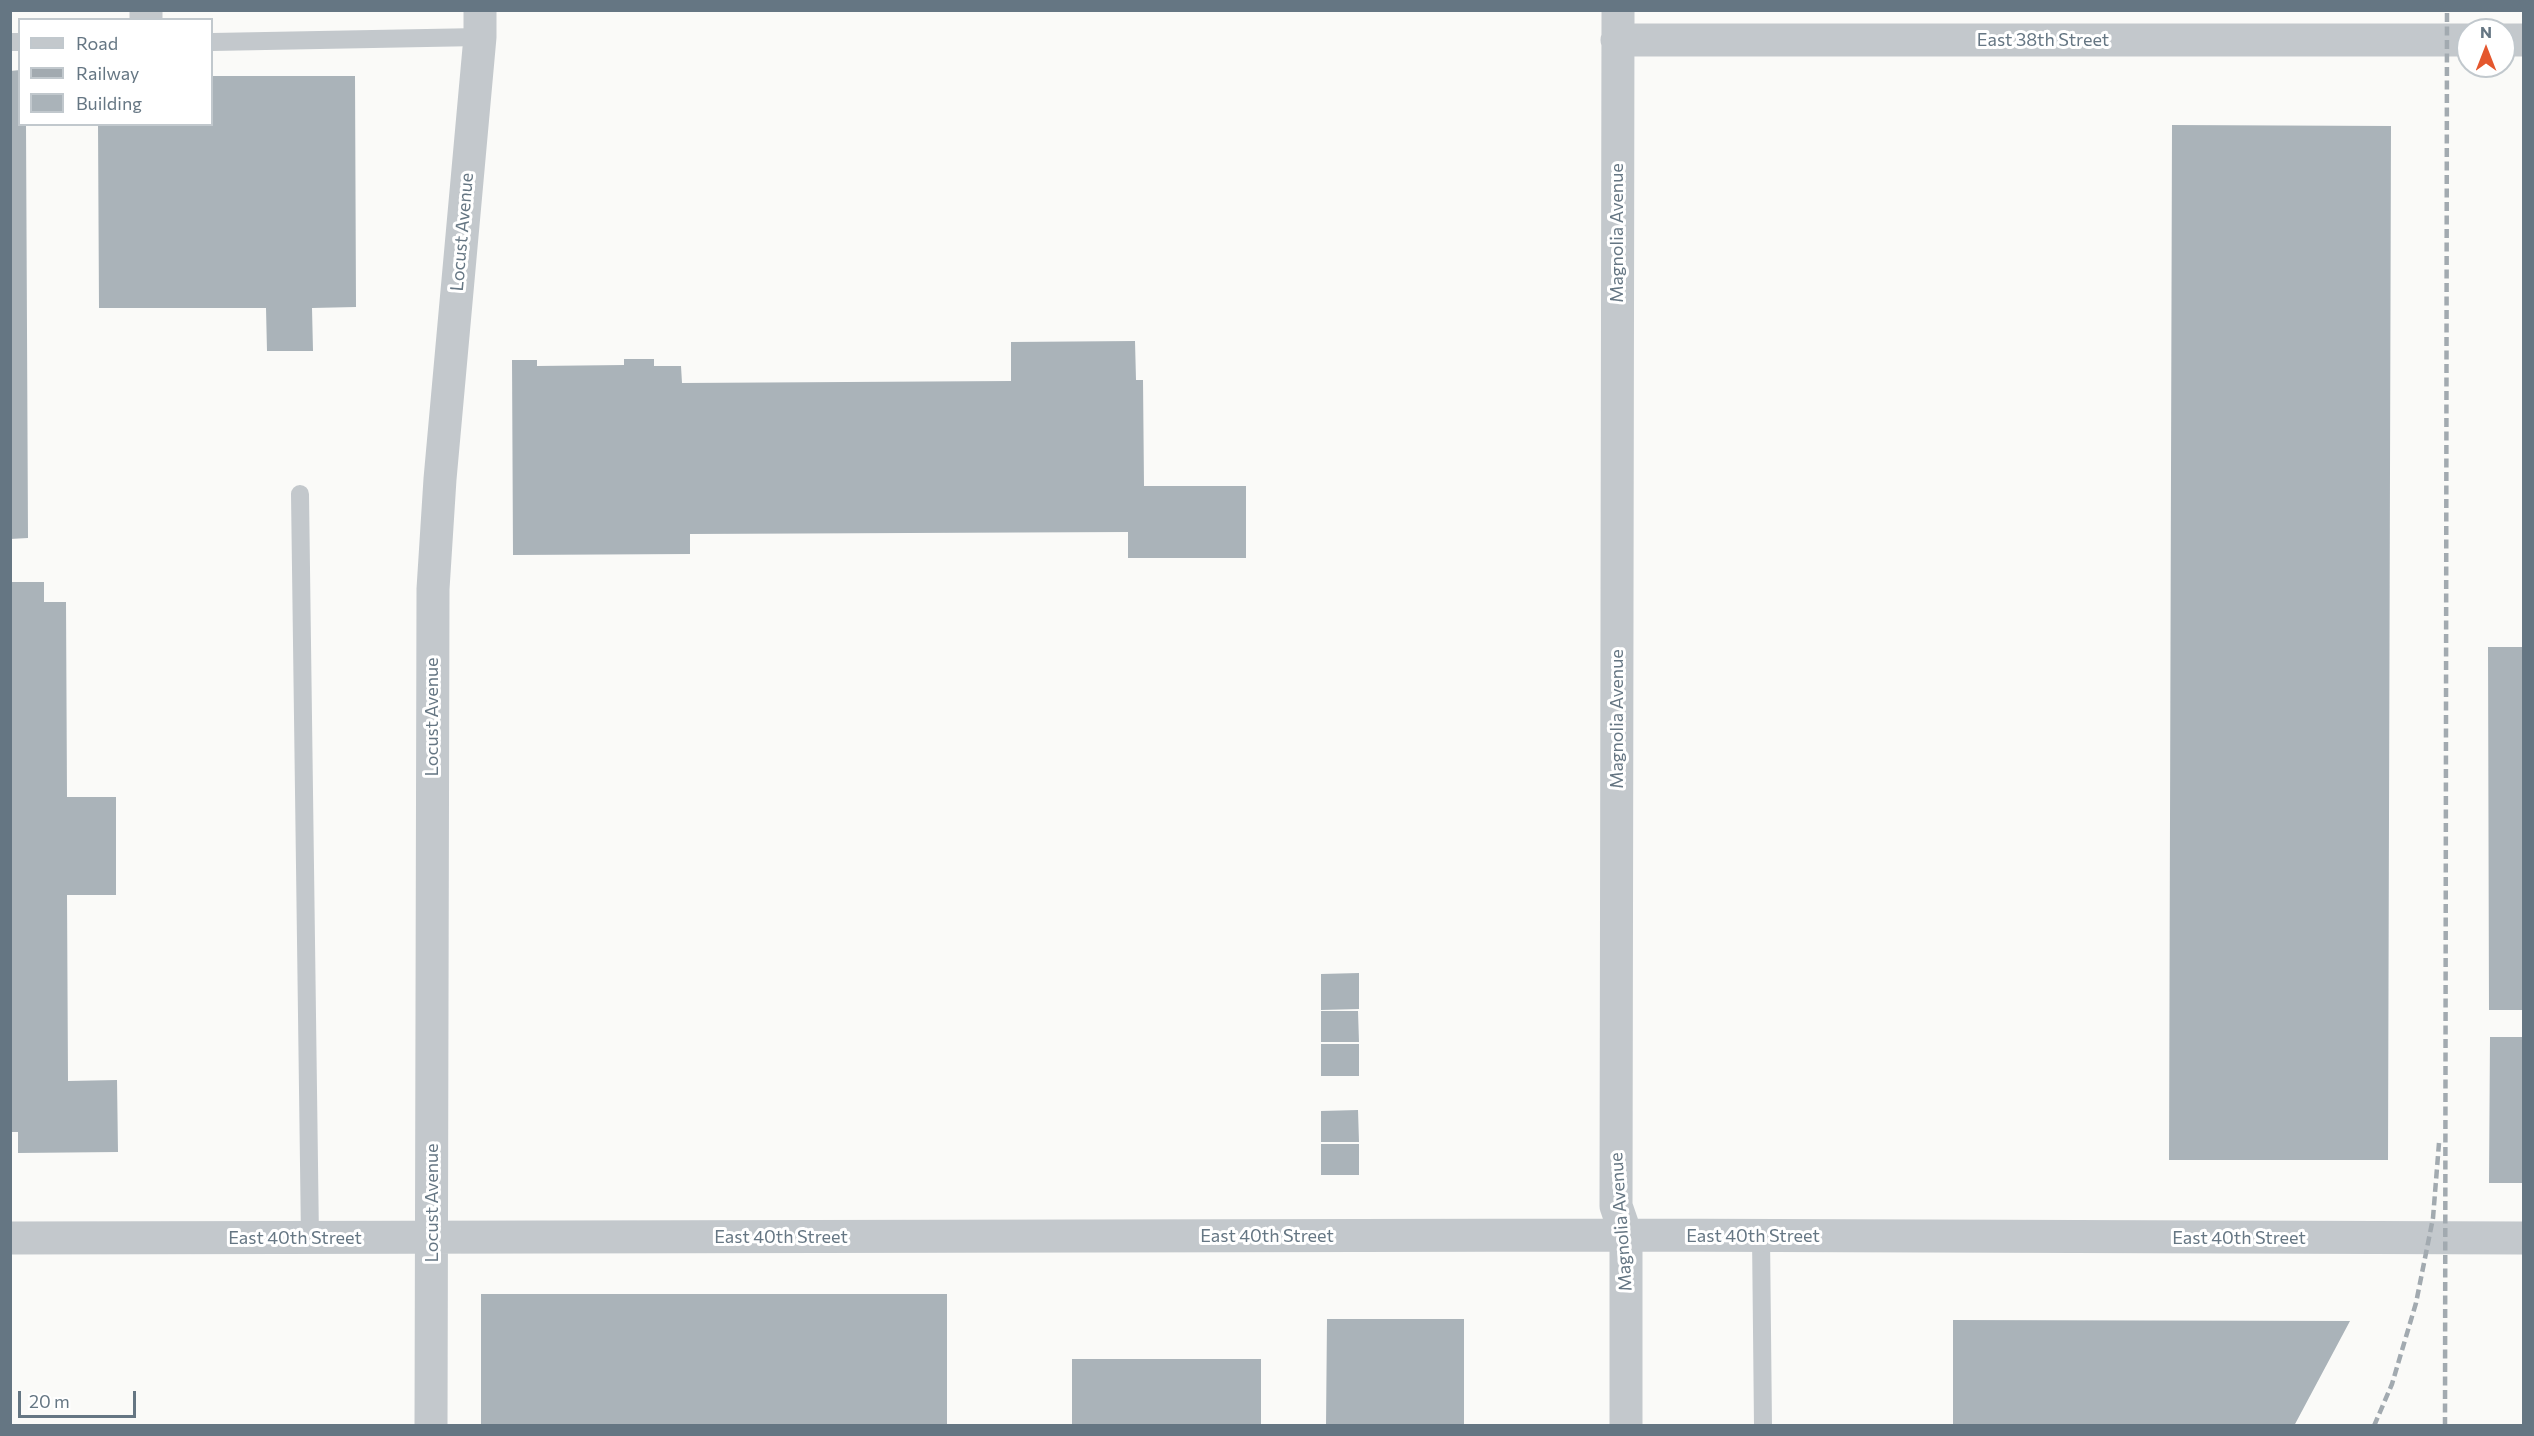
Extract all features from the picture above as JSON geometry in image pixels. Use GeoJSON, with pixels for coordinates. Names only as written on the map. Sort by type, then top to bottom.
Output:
{"type":"FeatureCollection","features":[{"type":"Feature","properties":{"kind":"street","name":"Locust Avenue"},"geometry":{"type":"LineString","coordinates":[[431,1425],[433,589],[440,479],[480,24]]}},
{"type":"Feature","properties":{"kind":"street","name":"East 38th Street"},"geometry":{"type":"LineString","coordinates":[[1618,25],[2456,40]]}},
{"type":"Feature","properties":{"kind":"street","name":"Magnolia Avenue"},"geometry":{"type":"LineString","coordinates":[[1618,25],[1616,1206],[1626,1235],[1626,1425]]}},
{"type":"Feature","properties":{"kind":"street","name":"East 40th Street"},"geometry":{"type":"LineString","coordinates":[[10,1238],[1626,1235],[2523,1238]]}},
{"type":"Feature","properties":{"kind":"lane"},"geometry":{"type":"LineString","coordinates":[[213,42],[480,24]]}},
{"type":"Feature","properties":{"kind":"lane"},"geometry":{"type":"LineString","coordinates":[[300,494],[310,1238]]}},
{"type":"Feature","properties":{"kind":"lane"},"geometry":{"type":"LineString","coordinates":[[1761,1236],[1763,1425]]}},
{"type":"Feature","properties":{"kind":"building"},"geometry":{"type":"Polygon","coordinates":[[[18,70],[18,126],[26,126],[28,538],[10,539],[10,71],[18,70]]]}},
{"type":"Feature","properties":{"kind":"building"},"geometry":{"type":"Polygon","coordinates":[[[213,76],[355,76],[356,307],[312,308],[313,351],[267,351],[266,308],[99,308],[98,126],[213,126],[213,76]]]}},
{"type":"Feature","properties":{"kind":"building"},"geometry":{"type":"Polygon","coordinates":[[[2172,125],[2391,126],[2388,1160],[2169,1160],[2172,125]]]}},
{"type":"Feature","properties":{"kind":"building"},"geometry":{"type":"Polygon","coordinates":[[[1135,341],[1136,380],[1143,380],[1144,486],[1246,486],[1246,558],[1128,558],[1128,532],[690,534],[690,554],[513,555],[512,360],[537,360],[537,366],[624,365],[624,359],[654,359],[654,366],[681,366],[682,383],[1011,381],[1011,342],[1135,341]]]}},
{"type":"Feature","properties":{"kind":"building"},"geometry":{"type":"Polygon","coordinates":[[[10,582],[44,582],[44,602],[66,602],[67,797],[116,797],[116,895],[67,895],[68,1081],[117,1080],[118,1152],[18,1153],[18,1132],[10,1132],[10,582]]]}},
{"type":"Feature","properties":{"kind":"building"},"geometry":{"type":"Polygon","coordinates":[[[2488,647],[2524,647],[2524,1010],[2489,1010],[2488,647]]]}},
{"type":"Feature","properties":{"kind":"building"},"geometry":{"type":"Polygon","coordinates":[[[1359,973],[1359,1009],[1321,1010],[1321,974],[1359,973]]]}},
{"type":"Feature","properties":{"kind":"building"},"geometry":{"type":"Polygon","coordinates":[[[1321,1011],[1358,1011],[1359,1042],[1321,1042],[1321,1011]]]}},
{"type":"Feature","properties":{"kind":"building"},"geometry":{"type":"Polygon","coordinates":[[[2490,1037],[2524,1037],[2524,1183],[2489,1183],[2490,1037]]]}},
{"type":"Feature","properties":{"kind":"building"},"geometry":{"type":"Polygon","coordinates":[[[1321,1044],[1359,1044],[1359,1076],[1321,1076],[1321,1044]]]}},
{"type":"Feature","properties":{"kind":"building"},"geometry":{"type":"Polygon","coordinates":[[[1358,1110],[1359,1142],[1321,1142],[1321,1111],[1358,1110]]]}},
{"type":"Feature","properties":{"kind":"building"},"geometry":{"type":"Polygon","coordinates":[[[1321,1144],[1359,1144],[1359,1175],[1321,1175],[1321,1144]]]}},
{"type":"Feature","properties":{"kind":"building"},"geometry":{"type":"Polygon","coordinates":[[[481,1294],[947,1294],[947,1426],[481,1426],[481,1294]]]}},
{"type":"Feature","properties":{"kind":"building"},"geometry":{"type":"Polygon","coordinates":[[[1327,1319],[1464,1319],[1464,1426],[1326,1426],[1327,1319]]]}},
{"type":"Feature","properties":{"kind":"building"},"geometry":{"type":"Polygon","coordinates":[[[1953,1320],[2350,1321],[2294,1426],[1953,1426],[1953,1320]]]}},
{"type":"Feature","properties":{"kind":"building"},"geometry":{"type":"Polygon","coordinates":[[[1072,1359],[1261,1359],[1261,1426],[1072,1426],[1072,1359]]]}},
{"type":"Feature","properties":{"kind":"railway"},"geometry":{"type":"LineString","coordinates":[[2445,1426],[2447,10]]}},
{"type":"Feature","properties":{"kind":"railway"},"geometry":{"type":"LineString","coordinates":[[2374,1426],[2392,1384],[2416,1303],[2433,1218],[2439,1143]]}}]}
